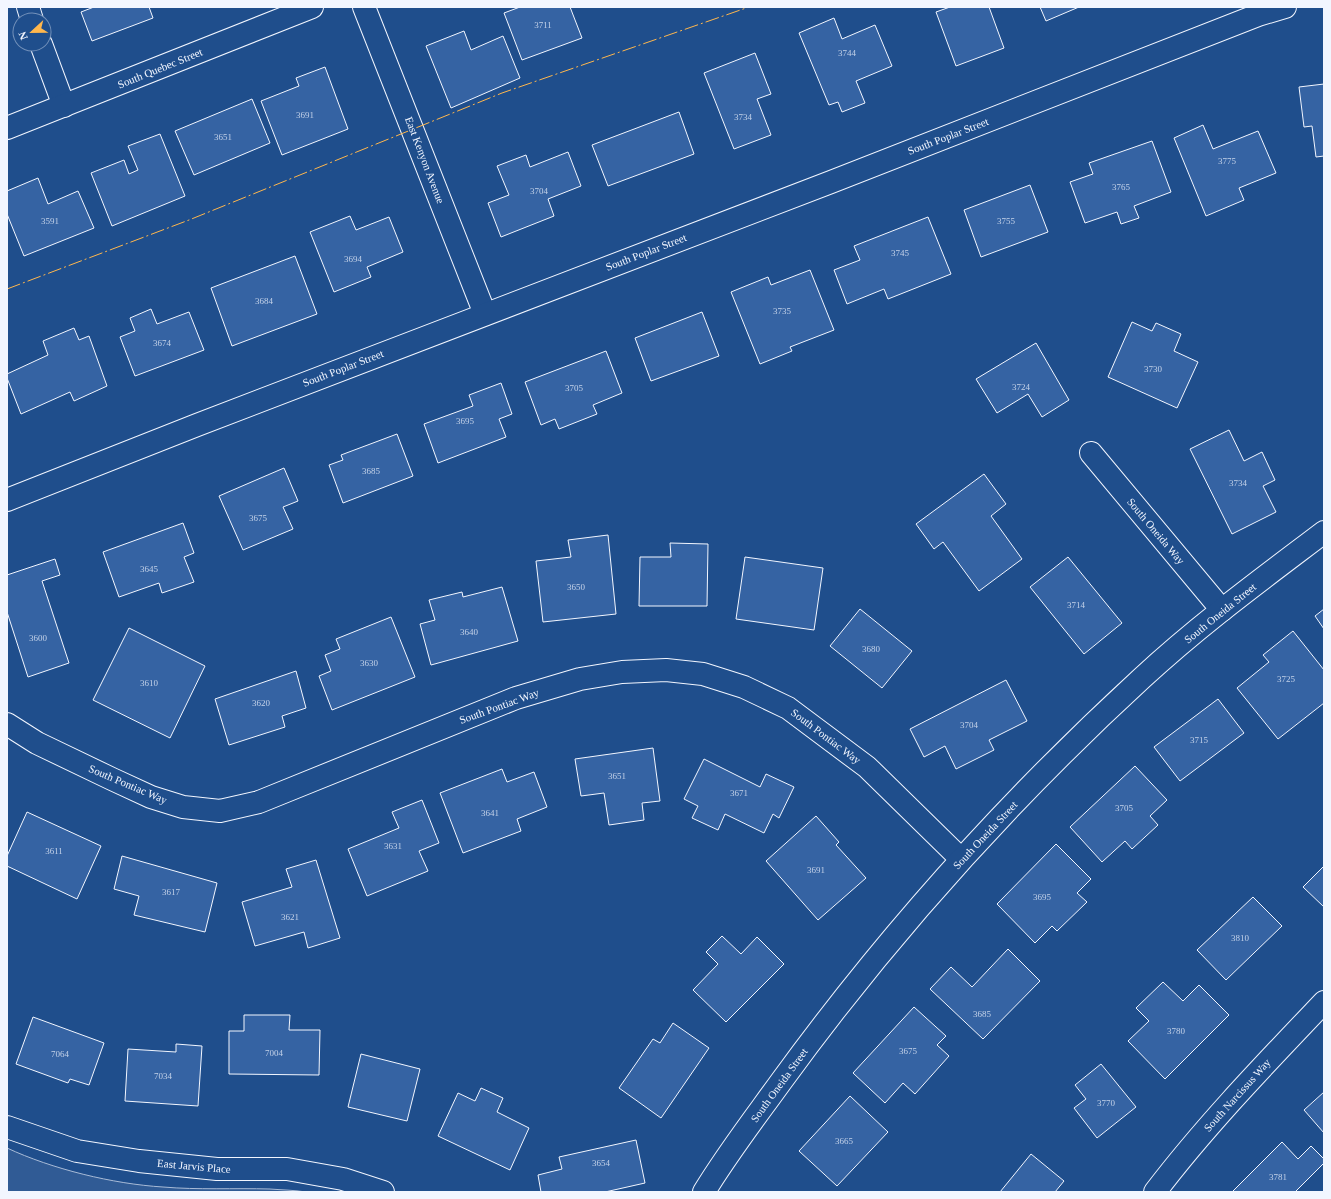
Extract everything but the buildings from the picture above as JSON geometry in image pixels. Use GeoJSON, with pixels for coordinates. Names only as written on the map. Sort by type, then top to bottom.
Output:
{"type":"FeatureCollection","features":[{"type":"Feature","properties":{"kind":"street","name":"South Quebec Street"},"geometry":{"type":"LineString","coordinates":[[7,128],[312,7]]}},
{"type":"Feature","properties":{"kind":"street","name":"East Kenyon Avenue"},"geometry":{"type":"LineString","coordinates":[[364,7],[485,314]]}},
{"type":"Feature","properties":{"kind":"street","name":"South Poplar Street"},"geometry":{"type":"LineString","coordinates":[[7,500],[1258,15],[1285,7]]}},
{"type":"Feature","properties":{"kind":"street"},"geometry":{"type":"LineString","coordinates":[[44,52],[64,106]]}},
{"type":"Feature","properties":{"kind":"street","name":"South Oneida Way"},"geometry":{"type":"LineString","coordinates":[[1091,453],[1222,610]]}},
{"type":"Feature","properties":{"kind":"street","name":"South Oneida Street"},"geometry":{"type":"LineString","coordinates":[[704,1192],[719,1167],[808,1044],[863,975],[961,859],[1044,771],[1143,677],[1222,610],[1324,532]]}},
{"type":"Feature","properties":{"kind":"street","name":"South Pontiac Way"},"geometry":{"type":"LineString","coordinates":[[7,724],[37,743],[151,797],[183,807],[220,811],[258,802],[516,698],[580,679],[622,672],[666,670],[703,674],[744,687],[788,708],[866,767],[961,859]]}},
{"type":"Feature","properties":{"kind":"street","name":"South Narcissus Way"},"geometry":{"type":"LineString","coordinates":[[1154,1192],[1173,1168],[1262,1067],[1324,1002]]}},
{"type":"Feature","properties":{"kind":"street","name":"East Jarvis Place"},"geometry":{"type":"LineString","coordinates":[[7,1127],[77,1151],[139,1161],[216,1169],[287,1169],[343,1179],[383,1192]]}},
{"type":"Feature","properties":{"kind":"shaded area"},"geometry":{"type":"Polygon","coordinates":[[[7,1148],[43,1163],[63,1169],[124,1183],[176,1188],[270,1189],[306,1192],[7,1192],[7,1148]]]}},
{"type":"Feature","properties":{"kind":"power"},"geometry":{"type":"LineString","coordinates":[[7,289],[189,220],[502,93],[749,7]]}}]}
